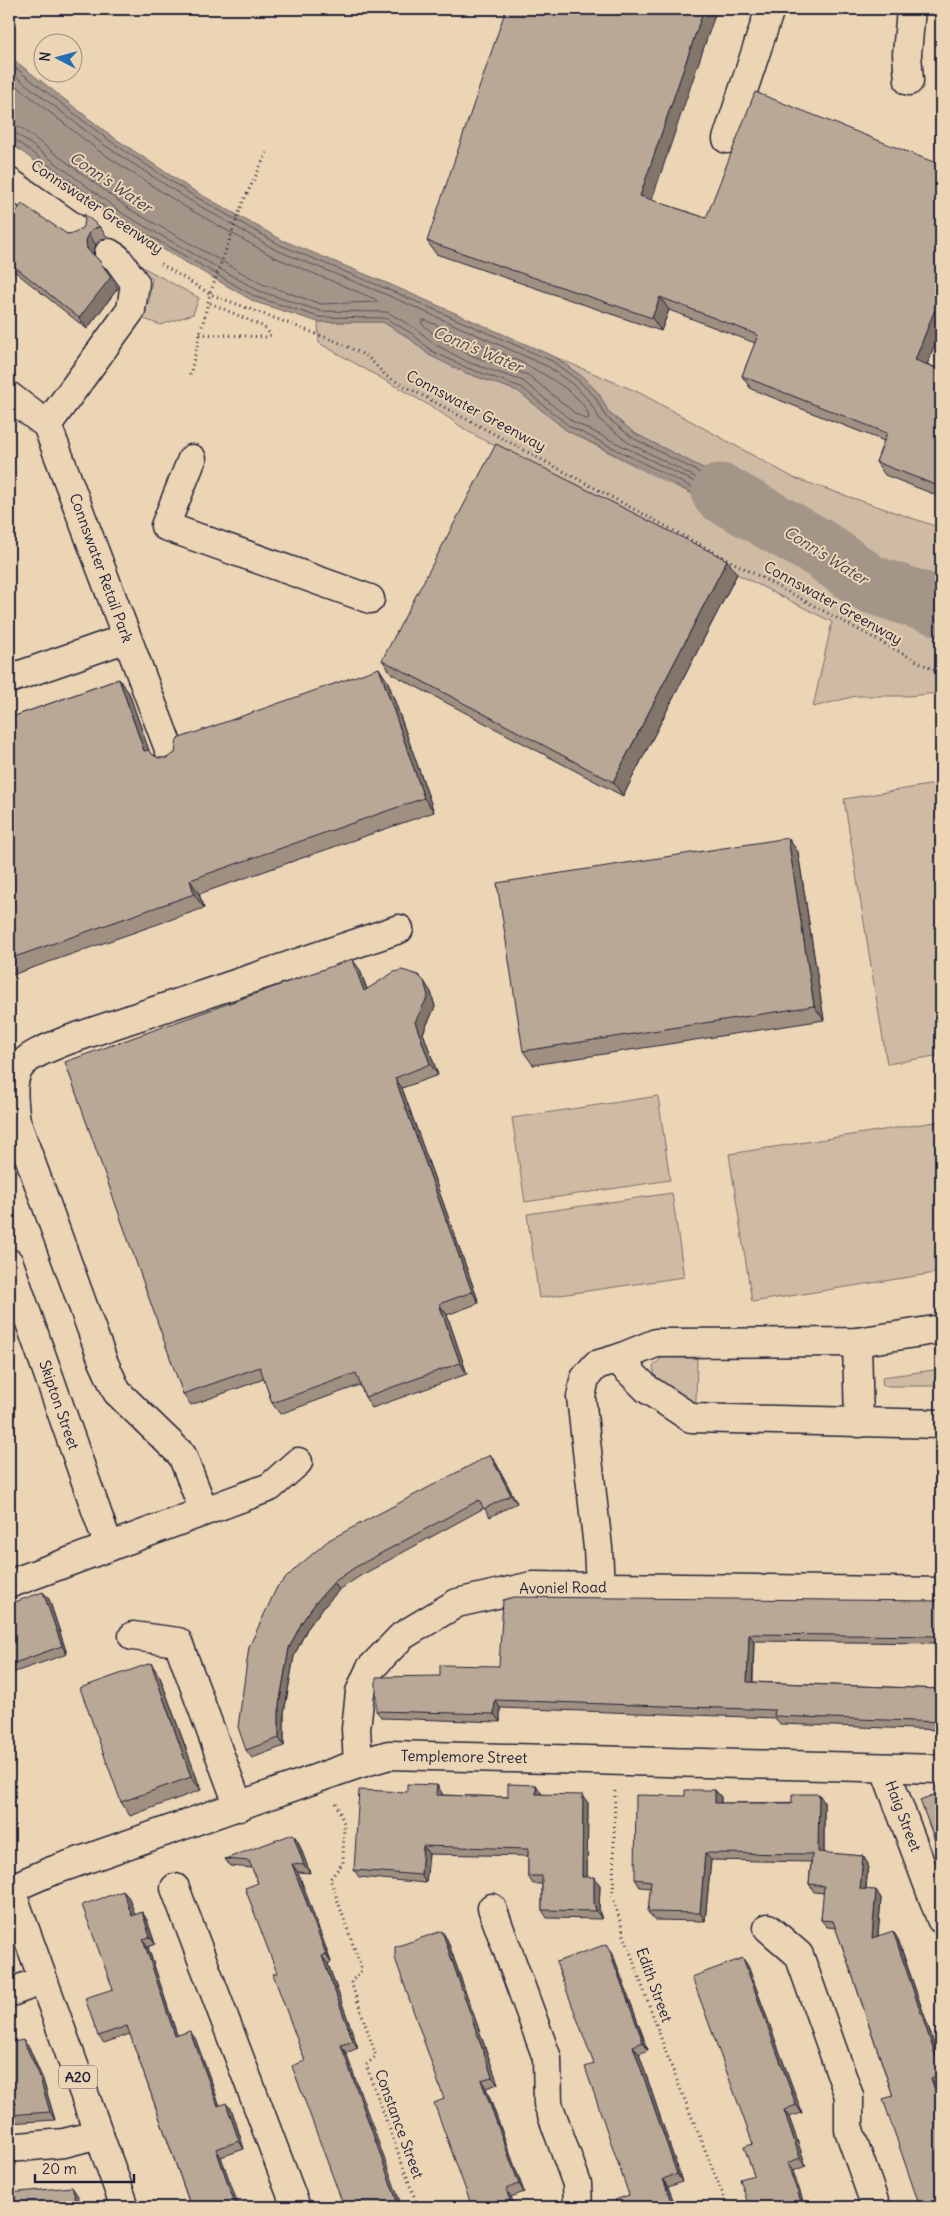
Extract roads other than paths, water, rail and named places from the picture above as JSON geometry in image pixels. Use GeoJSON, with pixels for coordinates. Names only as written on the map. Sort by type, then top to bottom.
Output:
{"type":"FeatureCollection","features":[{"type":"Feature","properties":{"kind":"street"},"geometry":{"type":"LineString","coordinates":[[727,139],[770,9]]}},
{"type":"Feature","properties":{"kind":"street"},"geometry":{"type":"LineString","coordinates":[[909,81],[907,54],[911,9]]}},
{"type":"Feature","properties":{"kind":"street"},"geometry":{"type":"LineString","coordinates":[[9,182],[77,230]]}},
{"type":"Feature","properties":{"kind":"street"},"geometry":{"type":"LineString","coordinates":[[11,401],[48,425],[131,310],[135,283],[117,258],[109,253]]}},
{"type":"Feature","properties":{"kind":"street","name":"Connswater Retail Park"},"geometry":{"type":"LineString","coordinates":[[48,425],[172,757]]}},
{"type":"Feature","properties":{"kind":"street"},"geometry":{"type":"LineString","coordinates":[[192,459],[165,526],[370,599]]}},
{"type":"Feature","properties":{"kind":"street"},"geometry":{"type":"LineString","coordinates":[[9,679],[127,638]]}},
{"type":"Feature","properties":{"kind":"street"},"geometry":{"type":"LineString","coordinates":[[204,1511],[182,1455],[117,1392],[103,1360],[16,1121],[12,1091],[17,1070],[36,1053],[68,1040],[399,929]]}},
{"type":"Feature","properties":{"kind":"street","name":"Skipton Street"},"geometry":{"type":"LineString","coordinates":[[9,1263],[109,1547]]}},
{"type":"Feature","properties":{"kind":"street"},"geometry":{"type":"LineString","coordinates":[[600,1587],[598,1548],[581,1397],[585,1378],[596,1365],[617,1359],[656,1343],[857,1342],[941,1329]]}},
{"type":"Feature","properties":{"kind":"street"},"geometry":{"type":"LineString","coordinates":[[857,1342],[859,1423]]}},
{"type":"Feature","properties":{"kind":"street"},"geometry":{"type":"LineString","coordinates":[[617,1359],[647,1389],[690,1418],[941,1424]]}},
{"type":"Feature","properties":{"kind":"street"},"geometry":{"type":"LineString","coordinates":[[9,1584],[270,1487],[298,1462]]}},
{"type":"Feature","properties":{"kind":"street","name":"Avoniel Road"},"geometry":{"type":"LineString","coordinates":[[358,1764],[356,1730],[360,1692],[370,1669],[402,1636],[456,1603],[497,1592],[532,1586],[941,1592]]}},
{"type":"Feature","properties":{"kind":"street"},"geometry":{"type":"LineString","coordinates":[[132,1636],[178,1642],[239,1807]]}},
{"type":"Feature","properties":{"kind":"street","name":"Templemore Street"},"geometry":{"type":"LineString","coordinates":[[9,1887],[325,1775],[389,1756],[941,1769]]}},
{"type":"Feature","properties":{"kind":"street","name":"Haig Street"},"geometry":{"type":"LineString","coordinates":[[885,1769],[941,1920]]}},
{"type":"Feature","properties":{"kind":"street","name":"A20"},"geometry":{"type":"LineString","coordinates":[[9,1887],[125,2207]]}},
{"type":"Feature","properties":{"kind":"street"},"geometry":{"type":"LineString","coordinates":[[175,1888],[296,2207]]}},
{"type":"Feature","properties":{"kind":"street"},"geometry":{"type":"LineString","coordinates":[[492,1908],[547,2058],[548,2104],[577,2184],[578,2207]]}},
{"type":"Feature","properties":{"kind":"street"},"geometry":{"type":"LineString","coordinates":[[768,1928],[799,1956],[849,2096],[849,2130],[876,2207]]}},
{"type":"Feature","properties":{"kind":"street"},"geometry":{"type":"LineString","coordinates":[[9,1992],[43,1980]]}},
{"type":"Feature","properties":{"kind":"street"},"geometry":{"type":"LineString","coordinates":[[9,2148],[64,2143],[99,2134]]}},
{"type":"Feature","properties":{"kind":"water"},"geometry":{"type":"Polygon","coordinates":[[[9,56],[32,74],[32,82],[42,82],[110,135],[191,189],[282,240],[389,284],[555,357],[584,378],[599,394],[609,413],[636,434],[783,509],[794,537],[766,530],[566,430],[518,391],[466,373],[429,355],[409,338],[383,322],[318,322],[255,302],[119,224],[9,142],[9,56]]]}},
{"type":"Feature","properties":{"kind":"waterway","name":"Conn's Water"},"geometry":{"type":"LineString","coordinates":[[721,493],[819,548],[870,584],[941,607]]}}]}
